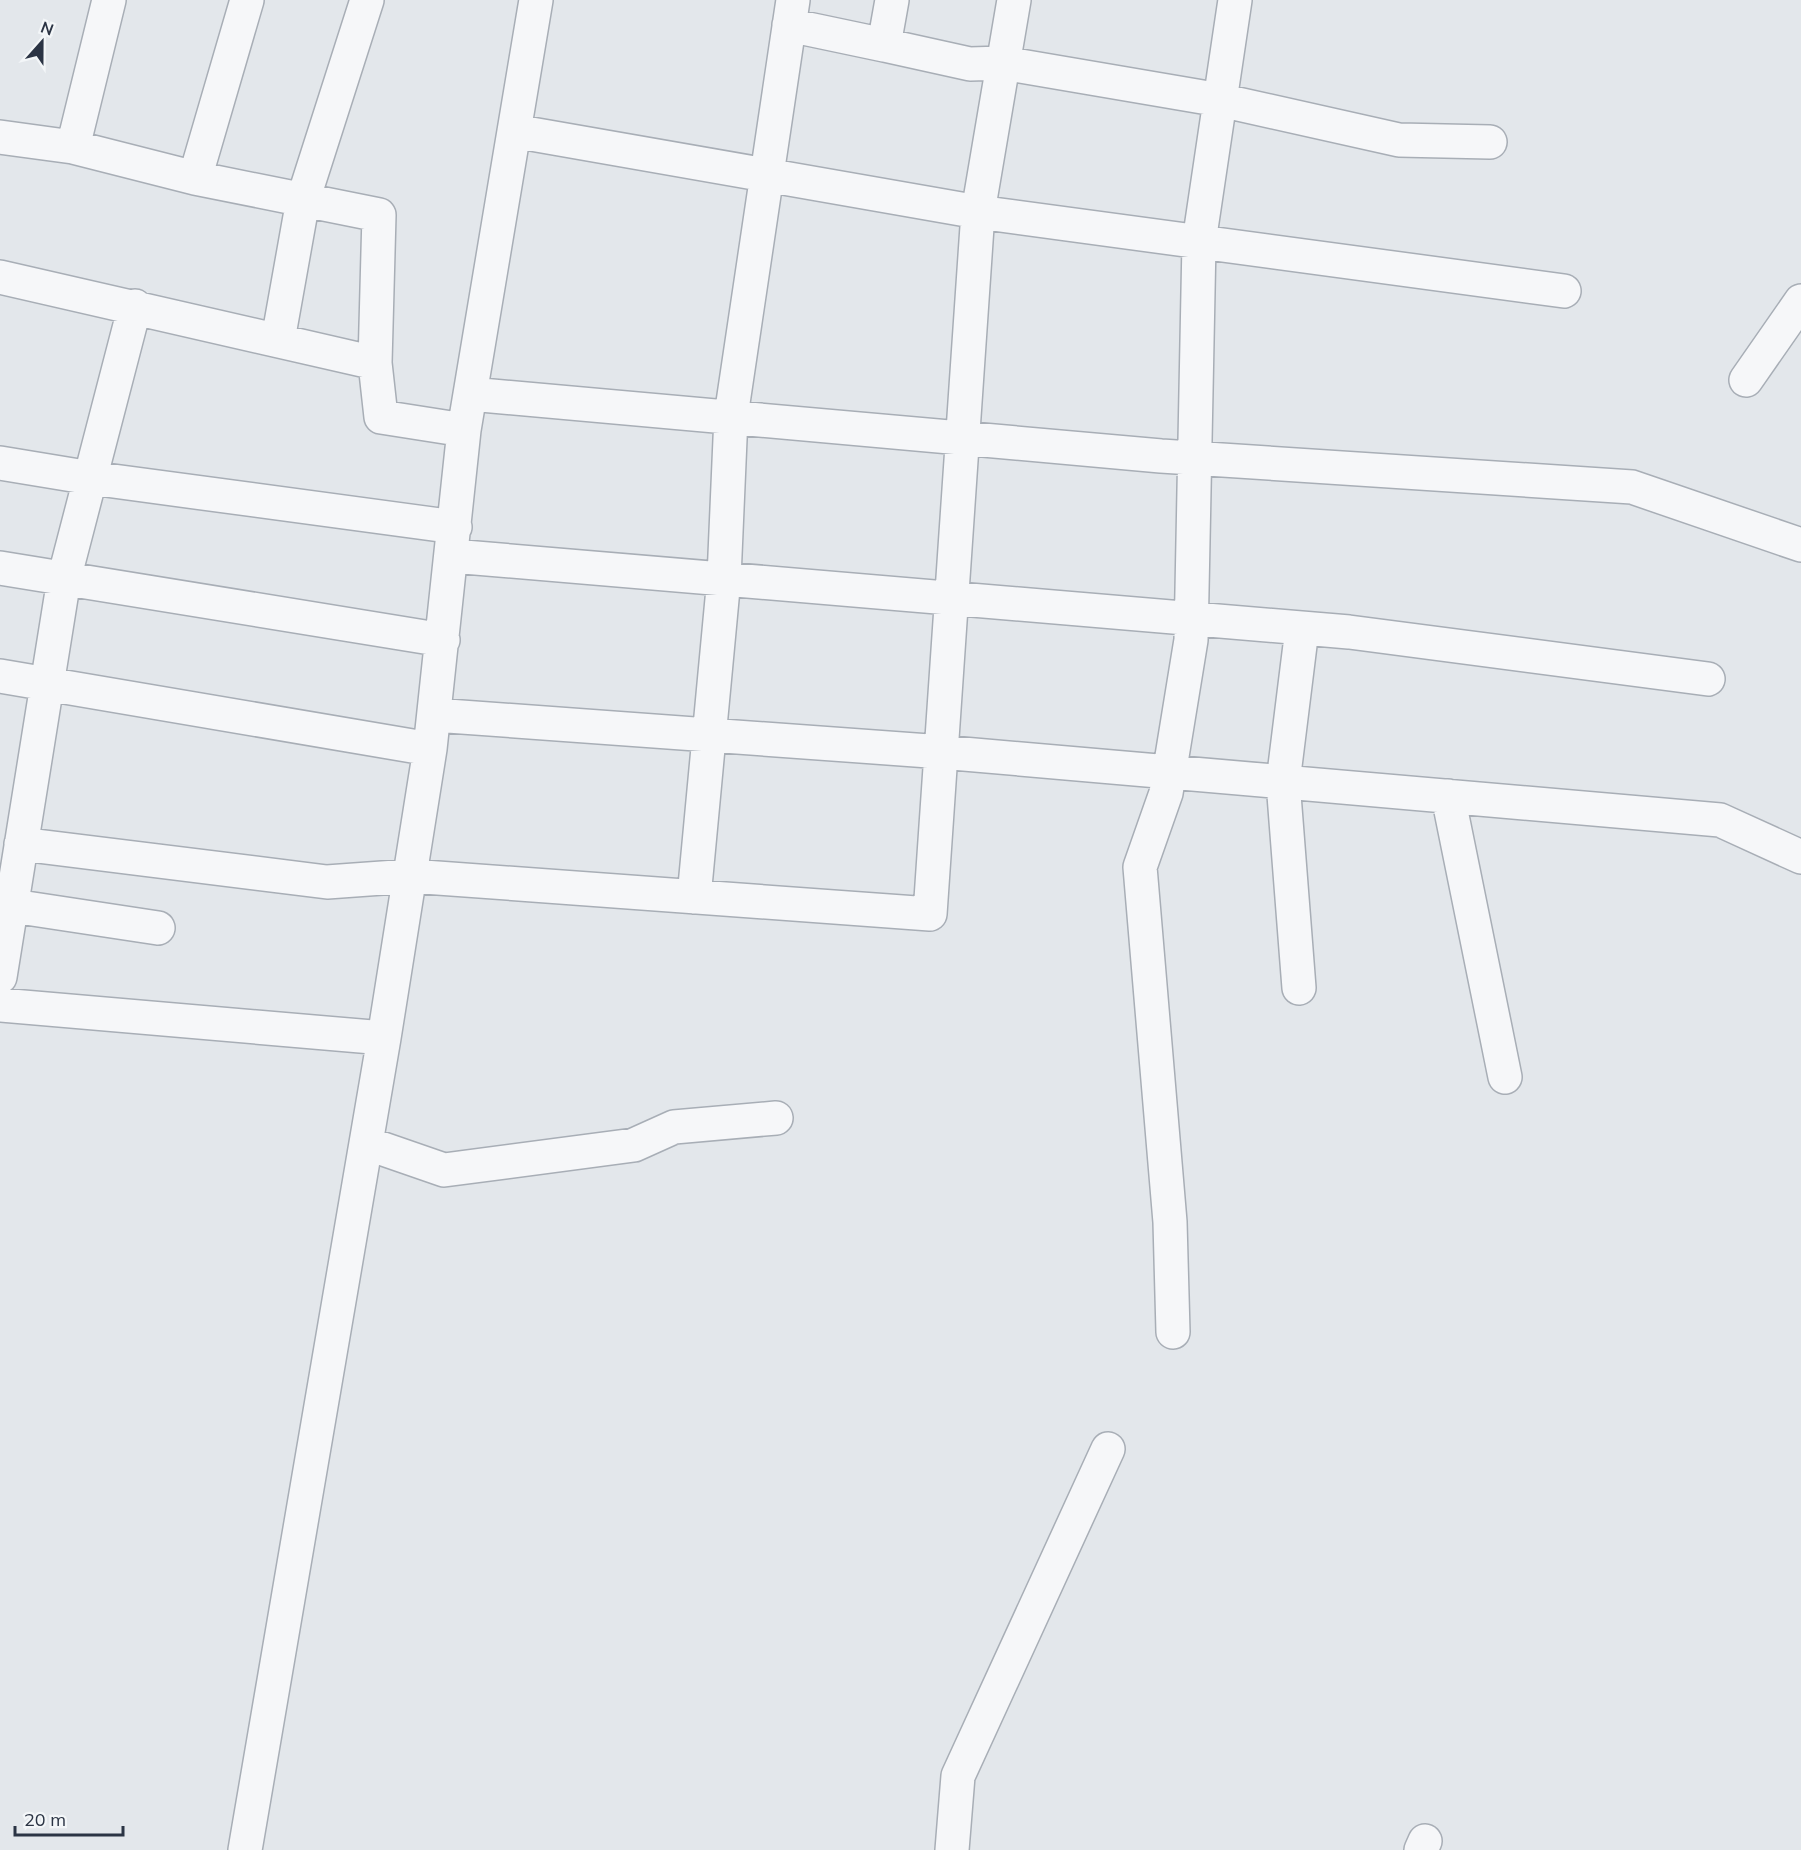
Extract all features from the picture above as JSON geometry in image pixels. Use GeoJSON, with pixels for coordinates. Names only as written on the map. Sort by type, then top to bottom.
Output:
{"type":"FeatureCollection","features":[{"type":"Feature","properties":{"kind":"street"},"geometry":{"type":"LineString","coordinates":[[73,147],[109,0]]}},
{"type":"Feature","properties":{"kind":"street"},"geometry":{"type":"LineString","coordinates":[[195,178],[247,0]]}},
{"type":"Feature","properties":{"kind":"street"},"geometry":{"type":"LineString","coordinates":[[278,340],[303,200],[367,0]]}},
{"type":"Feature","properties":{"kind":"street"},"geometry":{"type":"LineString","coordinates":[[245,1850],[384,1038],[430,749],[454,542],[464,430],[536,0]]}},
{"type":"Feature","properties":{"kind":"street"},"geometry":{"type":"LineString","coordinates":[[884,45],[892,0]]}},
{"type":"Feature","properties":{"kind":"street"},"geometry":{"type":"LineString","coordinates":[[21,844],[327,882],[410,876],[930,914],[978,212],[1014,0]]}},
{"type":"Feature","properties":{"kind":"street"},"geometry":{"type":"LineString","coordinates":[[1173,1332],[1170,1222],[1140,867],[1166,793],[1191,640],[1199,242],[1235,0]]}},
{"type":"Feature","properties":{"kind":"street"},"geometry":{"type":"LineString","coordinates":[[694,897],[724,578],[731,417],[791,13],[884,45],[970,64],[1003,63],[1220,100],[1399,140],[1490,142]]}},
{"type":"Feature","properties":{"kind":"street"},"geometry":{"type":"LineString","coordinates":[[514,131],[978,212],[1564,291]]}},
{"type":"Feature","properties":{"kind":"street"},"geometry":{"type":"LineString","coordinates":[[0,137],[73,147],[195,178],[379,215],[375,363],[381,417],[464,430]]}},
{"type":"Feature","properties":{"kind":"street"},"geometry":{"type":"LineString","coordinates":[[0,277],[135,306],[375,363]]}},
{"type":"Feature","properties":{"kind":"street"},"geometry":{"type":"LineString","coordinates":[[1746,380],[1801,301]]}},
{"type":"Feature","properties":{"kind":"street"},"geometry":{"type":"LineString","coordinates":[[0,977],[5,904],[21,844],[14,797],[47,684],[64,579],[135,306]]}},
{"type":"Feature","properties":{"kind":"street"},"geometry":{"type":"LineString","coordinates":[[470,394],[1194,458],[1632,487],[1801,546]]}},
{"type":"Feature","properties":{"kind":"street"},"geometry":{"type":"LineString","coordinates":[[0,464],[454,542],[724,578],[1302,629],[1708,679]]}},
{"type":"Feature","properties":{"kind":"street"},"geometry":{"type":"LineString","coordinates":[[0,568],[443,640]]}},
{"type":"Feature","properties":{"kind":"street"},"geometry":{"type":"LineString","coordinates":[[1299,988],[1283,782],[1302,629]]}},
{"type":"Feature","properties":{"kind":"street"},"geometry":{"type":"LineString","coordinates":[[0,676],[430,749]]}},
{"type":"Feature","properties":{"kind":"street"},"geometry":{"type":"LineString","coordinates":[[434,715],[941,753],[1720,820],[1801,857]]}},
{"type":"Feature","properties":{"kind":"street"},"geometry":{"type":"LineString","coordinates":[[1448,796],[1505,1077]]}},
{"type":"Feature","properties":{"kind":"street"},"geometry":{"type":"LineString","coordinates":[[5,904],[158,928]]}},
{"type":"Feature","properties":{"kind":"street"},"geometry":{"type":"LineString","coordinates":[[0,1005],[384,1038]]}},
{"type":"Feature","properties":{"kind":"street"},"geometry":{"type":"LineString","coordinates":[[366,1143],[444,1170],[634,1145],[674,1127],[776,1118]]}},
{"type":"Feature","properties":{"kind":"street"},"geometry":{"type":"LineString","coordinates":[[952,1850],[958,1776],[1108,1449]]}}]}
